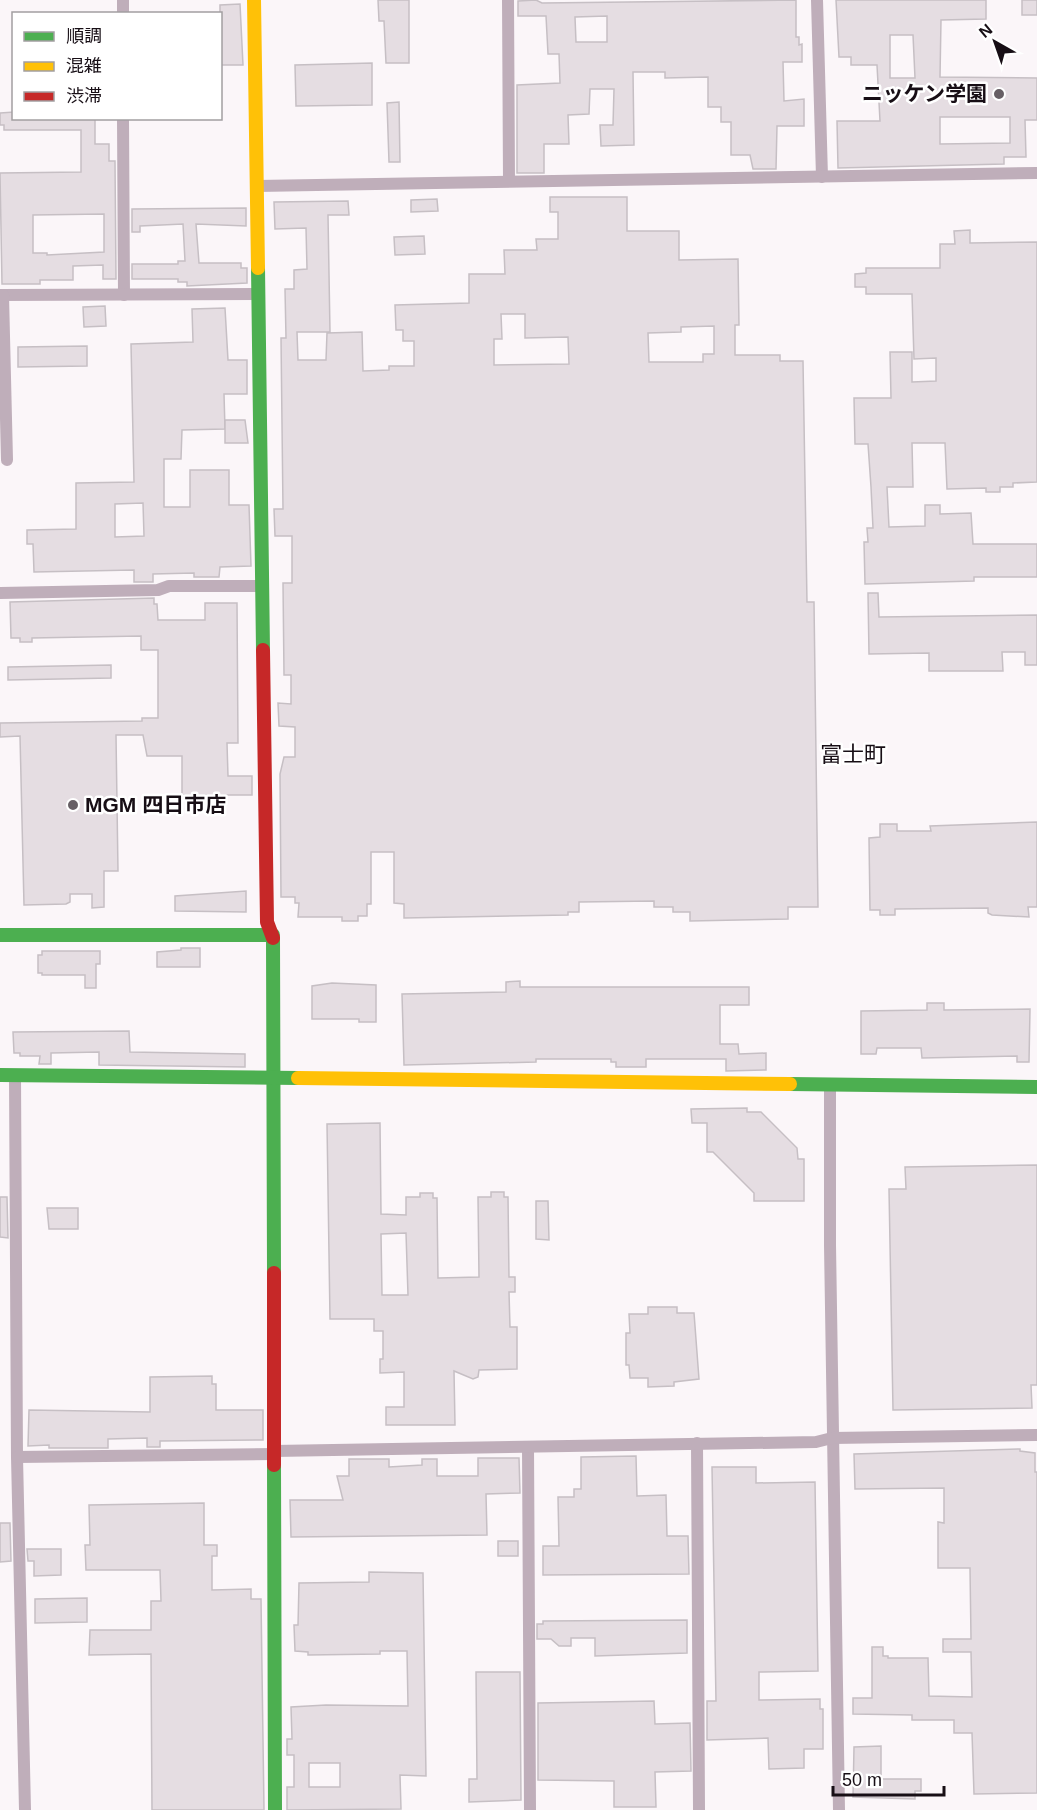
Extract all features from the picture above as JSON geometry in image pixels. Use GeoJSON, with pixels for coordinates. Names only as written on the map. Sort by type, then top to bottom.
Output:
{"type":"FeatureCollection","features":[{"type":"Feature","properties":{"kind":"street"},"geometry":{"type":"LineString","coordinates":[[254,0],[267,922],[273,935],[275,1810]]}},
{"type":"Feature","properties":{"kind":"street"},"geometry":{"type":"LineString","coordinates":[[508,0],[509,181]]}},
{"type":"Feature","properties":{"kind":"street"},"geometry":{"type":"LineString","coordinates":[[817,0],[822,177]]}},
{"type":"Feature","properties":{"kind":"street"},"geometry":{"type":"LineString","coordinates":[[123,120],[124,295]]}},
{"type":"Feature","properties":{"kind":"street"},"geometry":{"type":"LineString","coordinates":[[257,186],[1037,173]]}},
{"type":"Feature","properties":{"kind":"street"},"geometry":{"type":"LineString","coordinates":[[7,460],[2,295],[258,294]]}},
{"type":"Feature","properties":{"kind":"street"},"geometry":{"type":"LineString","coordinates":[[0,593],[158,590],[169,586],[262,586]]}},
{"type":"Feature","properties":{"kind":"street"},"geometry":{"type":"LineString","coordinates":[[0,935],[273,935]]}},
{"type":"Feature","properties":{"kind":"street"},"geometry":{"type":"LineString","coordinates":[[0,1075],[516,1083],[1037,1087]]}},
{"type":"Feature","properties":{"kind":"street"},"geometry":{"type":"LineString","coordinates":[[15,1075],[17,1457],[25,1810]]}},
{"type":"Feature","properties":{"kind":"street"},"geometry":{"type":"LineString","coordinates":[[830,1084],[832,1438],[839,1810]]}},
{"type":"Feature","properties":{"kind":"street"},"geometry":{"type":"LineString","coordinates":[[17,1457],[816,1442],[832,1438],[1037,1435]]}},
{"type":"Feature","properties":{"kind":"street"},"geometry":{"type":"LineString","coordinates":[[697,1443],[699,1810]]}},
{"type":"Feature","properties":{"kind":"street"},"geometry":{"type":"LineString","coordinates":[[528,1447],[530,1810]]}},
{"type":"Feature","properties":{"kind":"building"},"geometry":{"type":"Polygon","coordinates":[[[378,0],[409,0],[409,63],[386,63],[384,21],[379,21],[378,0]]]}},
{"type":"Feature","properties":{"kind":"building"},"geometry":{"type":"Polygon","coordinates":[[[536,0],[542,3],[796,0],[796,37],[799,37],[799,45],[802,44],[802,62],[783,62],[784,101],[804,99],[804,126],[777,126],[776,169],[753,169],[750,155],[731,155],[731,122],[721,122],[721,107],[708,107],[708,77],[665,78],[665,72],[633,72],[634,145],[601,146],[600,125],[613,125],[614,89],[590,89],[589,114],[568,115],[569,144],[544,144],[544,173],[517,173],[517,85],[560,83],[559,54],[548,54],[546,16],[518,16],[518,1],[536,0]],[[607,16],[575,17],[576,42],[607,42],[607,16]]]}},
{"type":"Feature","properties":{"kind":"building"},"geometry":{"type":"Polygon","coordinates":[[[836,0],[986,0],[986,19],[941,20],[940,77],[1037,78],[1037,120],[1025,120],[1026,157],[1004,157],[1004,164],[838,168],[837,121],[880,121],[877,65],[851,65],[851,57],[839,57],[836,0]],[[890,35],[890,78],[915,78],[913,35],[890,35]],[[940,117],[940,144],[1010,143],[1010,117],[940,117]]]}},
{"type":"Feature","properties":{"kind":"building"},"geometry":{"type":"Polygon","coordinates":[[[1022,0],[1037,0],[1037,15],[1022,15],[1022,0]]]}},
{"type":"Feature","properties":{"kind":"building"},"geometry":{"type":"Polygon","coordinates":[[[240,4],[243,65],[222,65],[220,5],[240,4]]]}},
{"type":"Feature","properties":{"kind":"building"},"geometry":{"type":"Polygon","coordinates":[[[372,63],[372,105],[296,106],[295,65],[372,63]]]}},
{"type":"Feature","properties":{"kind":"building"},"geometry":{"type":"Polygon","coordinates":[[[399,102],[400,162],[389,162],[387,103],[399,102]]]}},
{"type":"Feature","properties":{"kind":"building"},"geometry":{"type":"Polygon","coordinates":[[[12,112],[12,120],[95,120],[95,144],[109,144],[109,161],[115,161],[116,279],[103,279],[103,265],[73,266],[73,280],[40,280],[40,284],[2,284],[0,173],[81,172],[81,130],[4,130],[4,125],[0,125],[0,113],[12,112]],[[104,214],[33,215],[33,253],[47,253],[47,255],[104,252],[104,214]]]}},
{"type":"Feature","properties":{"kind":"building"},"geometry":{"type":"Polygon","coordinates":[[[550,197],[627,197],[627,231],[679,231],[679,260],[738,259],[739,325],[735,325],[735,355],[780,355],[780,361],[803,361],[807,602],[814,602],[818,907],[788,907],[788,919],[690,921],[690,912],[673,912],[673,907],[654,907],[654,901],[579,902],[579,912],[568,912],[568,915],[404,918],[404,904],[394,903],[394,852],[371,852],[371,904],[367,904],[367,916],[358,916],[358,921],[342,921],[342,917],[298,917],[299,903],[295,903],[295,897],[281,897],[280,774],[284,757],[295,757],[295,727],[279,726],[278,703],[291,704],[291,675],[284,675],[283,583],[292,583],[292,536],[275,536],[274,509],[283,509],[281,338],[286,338],[285,289],[294,289],[294,270],[307,269],[306,228],[275,229],[274,202],[348,201],[349,215],[328,215],[330,332],[297,332],[298,360],[326,360],[327,333],[362,332],[363,371],[389,370],[389,366],[414,366],[414,341],[403,341],[403,330],[396,330],[395,305],[469,303],[469,274],[505,274],[504,250],[537,250],[536,239],[558,239],[558,212],[550,212],[550,197]],[[501,314],[502,339],[494,339],[494,365],[569,364],[568,337],[525,338],[525,314],[501,314]],[[714,326],[681,327],[681,332],[648,333],[649,362],[703,362],[703,354],[714,354],[714,326]]]}},
{"type":"Feature","properties":{"kind":"building"},"geometry":{"type":"Polygon","coordinates":[[[437,199],[438,211],[411,212],[411,200],[437,199]]]}},
{"type":"Feature","properties":{"kind":"building"},"geometry":{"type":"Polygon","coordinates":[[[246,208],[246,226],[196,224],[199,263],[241,263],[241,268],[247,268],[247,283],[187,286],[187,282],[178,282],[178,279],[132,279],[132,264],[178,264],[178,261],[185,261],[183,224],[140,226],[140,232],[132,232],[132,209],[246,208]]]}},
{"type":"Feature","properties":{"kind":"building"},"geometry":{"type":"Polygon","coordinates":[[[970,230],[970,243],[1037,242],[1037,482],[1013,483],[1013,487],[1000,487],[1000,492],[986,492],[986,488],[947,489],[945,443],[912,443],[913,487],[887,487],[889,527],[925,526],[925,505],[940,505],[940,514],[971,513],[973,544],[1037,544],[1037,577],[974,577],[974,581],[865,584],[864,542],[868,542],[867,528],[873,528],[871,487],[868,444],[855,444],[854,398],[891,398],[890,352],[912,352],[912,382],[936,381],[936,358],[914,359],[912,294],[866,294],[866,287],[855,287],[855,274],[866,273],[866,268],[940,268],[940,244],[955,244],[954,231],[970,230]]]}},
{"type":"Feature","properties":{"kind":"building"},"geometry":{"type":"Polygon","coordinates":[[[424,236],[425,254],[395,255],[394,237],[424,236]]]}},
{"type":"Feature","properties":{"kind":"building"},"geometry":{"type":"Polygon","coordinates":[[[105,306],[106,326],[84,327],[83,307],[105,306]]]}},
{"type":"Feature","properties":{"kind":"building"},"geometry":{"type":"Polygon","coordinates":[[[225,308],[228,360],[247,360],[247,394],[224,394],[225,429],[182,430],[181,459],[164,459],[164,507],[190,507],[190,470],[229,470],[229,505],[249,505],[251,566],[220,567],[219,577],[194,577],[194,573],[153,574],[153,582],[134,582],[134,570],[34,572],[33,544],[27,544],[27,530],[76,529],[76,483],[134,482],[131,344],[193,342],[192,309],[225,308]],[[143,503],[115,504],[115,537],[144,536],[143,503]]]}},
{"type":"Feature","properties":{"kind":"building"},"geometry":{"type":"Polygon","coordinates":[[[87,346],[87,366],[18,367],[18,347],[87,346]]]}},
{"type":"Feature","properties":{"kind":"building"},"geometry":{"type":"Polygon","coordinates":[[[225,420],[245,420],[248,443],[225,443],[225,420]]]}},
{"type":"Feature","properties":{"kind":"building"},"geometry":{"type":"Polygon","coordinates":[[[868,593],[878,593],[879,617],[1037,615],[1037,665],[1025,665],[1025,652],[1002,652],[1003,671],[929,671],[929,653],[869,654],[868,593]]]}},
{"type":"Feature","properties":{"kind":"building"},"geometry":{"type":"Polygon","coordinates":[[[154,598],[154,604],[157,604],[158,620],[205,620],[205,603],[237,603],[238,743],[227,743],[228,776],[252,776],[252,795],[182,795],[182,756],[147,756],[143,735],[116,735],[118,871],[104,871],[104,907],[92,908],[92,894],[70,894],[70,902],[66,904],[24,905],[20,736],[0,737],[0,723],[142,721],[142,718],[158,718],[158,650],[141,650],[141,636],[32,638],[32,642],[20,642],[20,638],[11,638],[10,602],[154,598]]]}},
{"type":"Feature","properties":{"kind":"building"},"geometry":{"type":"Polygon","coordinates":[[[111,665],[111,678],[8,680],[8,667],[111,665]]]}},
{"type":"Feature","properties":{"kind":"building"},"geometry":{"type":"Polygon","coordinates":[[[1037,822],[1037,907],[1028,907],[1029,917],[992,915],[988,913],[988,908],[895,909],[895,915],[880,915],[880,910],[870,910],[869,838],[880,837],[880,824],[897,824],[897,831],[931,831],[930,826],[1037,822]]]}},
{"type":"Feature","properties":{"kind":"building"},"geometry":{"type":"Polygon","coordinates":[[[246,891],[246,912],[175,911],[175,896],[246,891]]]}},
{"type":"Feature","properties":{"kind":"building"},"geometry":{"type":"Polygon","coordinates":[[[181,948],[200,948],[200,967],[157,967],[157,952],[181,950],[181,948]]]}},
{"type":"Feature","properties":{"kind":"building"},"geometry":{"type":"Polygon","coordinates":[[[42,951],[100,951],[100,964],[96,964],[96,988],[85,988],[85,975],[42,975],[38,973],[38,955],[42,955],[42,951]]]}},
{"type":"Feature","properties":{"kind":"building"},"geometry":{"type":"Polygon","coordinates":[[[520,981],[520,987],[749,987],[749,1005],[720,1005],[720,1044],[738,1044],[739,1054],[766,1053],[766,1070],[726,1071],[726,1059],[646,1059],[646,1067],[616,1067],[616,1062],[611,1062],[611,1059],[536,1059],[536,1062],[404,1065],[402,994],[506,992],[506,982],[520,981]]]}},
{"type":"Feature","properties":{"kind":"building"},"geometry":{"type":"Polygon","coordinates":[[[332,983],[376,985],[376,1022],[359,1022],[359,1019],[312,1019],[312,986],[332,983]]]}},
{"type":"Feature","properties":{"kind":"building"},"geometry":{"type":"Polygon","coordinates":[[[927,1003],[944,1003],[944,1010],[1030,1009],[1029,1062],[1017,1062],[1017,1056],[922,1058],[921,1048],[877,1048],[876,1054],[861,1054],[861,1011],[927,1010],[927,1003]]]}},
{"type":"Feature","properties":{"kind":"building"},"geometry":{"type":"Polygon","coordinates":[[[129,1031],[130,1052],[245,1054],[245,1067],[99,1065],[99,1052],[51,1053],[51,1064],[39,1064],[40,1056],[20,1056],[20,1053],[14,1053],[13,1032],[129,1031]]]}},
{"type":"Feature","properties":{"kind":"building"},"geometry":{"type":"Polygon","coordinates":[[[747,1108],[747,1112],[761,1112],[797,1148],[798,1159],[804,1159],[804,1201],[754,1201],[754,1193],[713,1152],[707,1152],[707,1123],[692,1123],[691,1109],[747,1108]]]}},
{"type":"Feature","properties":{"kind":"building"},"geometry":{"type":"Polygon","coordinates":[[[380,1123],[381,1214],[406,1215],[406,1197],[420,1197],[420,1193],[433,1193],[433,1198],[437,1198],[438,1278],[479,1277],[478,1197],[491,1197],[491,1192],[504,1192],[504,1197],[508,1197],[509,1277],[515,1277],[515,1292],[509,1292],[510,1327],[517,1327],[517,1369],[479,1370],[478,1377],[473,1379],[454,1371],[455,1425],[386,1425],[386,1407],[404,1407],[404,1372],[380,1373],[380,1359],[383,1359],[383,1331],[374,1331],[374,1319],[330,1319],[327,1124],[380,1123]],[[406,1233],[381,1234],[382,1295],[408,1295],[406,1233]]]}},
{"type":"Feature","properties":{"kind":"building"},"geometry":{"type":"Polygon","coordinates":[[[1037,1165],[1037,1385],[1031,1385],[1032,1408],[893,1410],[889,1189],[906,1189],[905,1167],[1037,1165]]]}},
{"type":"Feature","properties":{"kind":"building"},"geometry":{"type":"Polygon","coordinates":[[[0,1197],[7,1197],[8,1238],[0,1237],[0,1197]]]}},
{"type":"Feature","properties":{"kind":"building"},"geometry":{"type":"Polygon","coordinates":[[[536,1201],[548,1201],[549,1240],[536,1239],[536,1201]]]}},
{"type":"Feature","properties":{"kind":"building"},"geometry":{"type":"Polygon","coordinates":[[[47,1208],[78,1208],[78,1229],[49,1229],[47,1208]]]}},
{"type":"Feature","properties":{"kind":"building"},"geometry":{"type":"Polygon","coordinates":[[[648,1307],[677,1307],[677,1313],[694,1313],[699,1379],[674,1382],[674,1386],[648,1387],[648,1378],[630,1378],[629,1365],[626,1365],[626,1333],[630,1333],[629,1314],[648,1314],[648,1307]]]}},
{"type":"Feature","properties":{"kind":"building"},"geometry":{"type":"Polygon","coordinates":[[[212,1376],[212,1384],[216,1384],[216,1410],[263,1410],[263,1440],[160,1441],[160,1447],[147,1447],[147,1438],[108,1439],[108,1448],[28,1446],[29,1410],[150,1412],[150,1377],[212,1376]]]}},
{"type":"Feature","properties":{"kind":"building"},"geometry":{"type":"Polygon","coordinates":[[[1020,1449],[1020,1451],[1035,1453],[1035,1472],[1037,1472],[1037,1793],[974,1794],[972,1733],[954,1733],[954,1720],[912,1720],[912,1715],[853,1714],[853,1698],[872,1698],[872,1647],[883,1647],[883,1656],[888,1656],[888,1658],[928,1658],[929,1696],[972,1697],[971,1652],[943,1652],[943,1639],[971,1639],[970,1568],[938,1568],[938,1522],[944,1523],[944,1488],[855,1489],[854,1454],[1020,1449]]]}},
{"type":"Feature","properties":{"kind":"building"},"geometry":{"type":"Polygon","coordinates":[[[636,1456],[637,1496],[666,1495],[667,1536],[688,1536],[689,1574],[543,1575],[543,1546],[559,1546],[558,1497],[574,1497],[574,1489],[581,1489],[581,1457],[636,1456]]]}},
{"type":"Feature","properties":{"kind":"building"},"geometry":{"type":"Polygon","coordinates":[[[478,1458],[519,1458],[520,1493],[486,1494],[487,1535],[291,1537],[290,1500],[343,1500],[337,1476],[349,1476],[349,1459],[389,1459],[389,1467],[422,1465],[422,1459],[437,1459],[437,1476],[478,1476],[478,1458]]]}},
{"type":"Feature","properties":{"kind":"building"},"geometry":{"type":"Polygon","coordinates":[[[712,1467],[756,1467],[756,1483],[815,1482],[818,1671],[759,1672],[759,1700],[820,1699],[820,1709],[823,1709],[823,1749],[804,1749],[804,1768],[769,1769],[768,1738],[707,1740],[707,1701],[716,1701],[712,1467]]]}},
{"type":"Feature","properties":{"kind":"building"},"geometry":{"type":"Polygon","coordinates":[[[204,1503],[204,1545],[217,1545],[217,1556],[212,1556],[212,1590],[251,1589],[251,1599],[261,1599],[264,1810],[152,1810],[151,1654],[89,1655],[90,1630],[151,1630],[151,1601],[161,1601],[160,1570],[86,1570],[85,1545],[90,1545],[89,1505],[204,1503]]]}},
{"type":"Feature","properties":{"kind":"building"},"geometry":{"type":"Polygon","coordinates":[[[0,1523],[10,1523],[11,1561],[0,1562],[0,1523]]]}},
{"type":"Feature","properties":{"kind":"building"},"geometry":{"type":"Polygon","coordinates":[[[498,1541],[518,1541],[518,1556],[498,1556],[498,1541]]]}},
{"type":"Feature","properties":{"kind":"building"},"geometry":{"type":"Polygon","coordinates":[[[27,1549],[61,1549],[61,1575],[34,1576],[34,1561],[28,1561],[27,1549]]]}},
{"type":"Feature","properties":{"kind":"building"},"geometry":{"type":"Polygon","coordinates":[[[369,1572],[423,1573],[426,1776],[400,1775],[401,1809],[287,1810],[287,1787],[294,1787],[294,1755],[287,1755],[287,1739],[292,1739],[291,1707],[408,1706],[407,1651],[380,1651],[380,1654],[308,1655],[308,1652],[295,1651],[294,1625],[298,1625],[299,1583],[369,1582],[369,1572]],[[309,1763],[309,1787],[340,1787],[340,1763],[309,1763]]]}},
{"type":"Feature","properties":{"kind":"building"},"geometry":{"type":"Polygon","coordinates":[[[87,1598],[87,1622],[35,1623],[35,1599],[87,1598]]]}},
{"type":"Feature","properties":{"kind":"building"},"geometry":{"type":"Polygon","coordinates":[[[687,1620],[687,1653],[595,1656],[595,1638],[571,1638],[571,1646],[559,1646],[551,1639],[537,1639],[537,1624],[543,1624],[543,1621],[687,1620]]]}},
{"type":"Feature","properties":{"kind":"building"},"geometry":{"type":"Polygon","coordinates":[[[476,1672],[520,1672],[521,1800],[469,1802],[469,1779],[477,1779],[476,1672]]]}},
{"type":"Feature","properties":{"kind":"building"},"geometry":{"type":"Polygon","coordinates":[[[654,1701],[655,1724],[690,1723],[691,1771],[655,1772],[656,1807],[614,1807],[614,1781],[538,1780],[538,1703],[654,1701]]]}},
{"type":"Feature","properties":{"kind":"building"},"geometry":{"type":"Polygon","coordinates":[[[881,1746],[881,1779],[921,1779],[921,1791],[915,1791],[915,1799],[853,1797],[854,1747],[881,1746]]]}},
{"type":"Feature","properties":{"kind":"traffic: fast"},"geometry":{"type":"LineString","coordinates":[[258,268],[263,650]]}},
{"type":"Feature","properties":{"kind":"traffic: fast"},"geometry":{"type":"LineString","coordinates":[[0,935],[273,935]]}},
{"type":"Feature","properties":{"kind":"traffic: fast"},"geometry":{"type":"LineString","coordinates":[[273,938],[274,1273]]}},
{"type":"Feature","properties":{"kind":"traffic: fast"},"geometry":{"type":"LineString","coordinates":[[0,1075],[298,1078]]}},
{"type":"Feature","properties":{"kind":"traffic: fast"},"geometry":{"type":"LineString","coordinates":[[790,1084],[1037,1087]]}},
{"type":"Feature","properties":{"kind":"traffic: fast"},"geometry":{"type":"LineString","coordinates":[[274,1465],[275,1810]]}},
{"type":"Feature","properties":{"kind":"traffic: slow"},"geometry":{"type":"LineString","coordinates":[[254,0],[258,268]]}},
{"type":"Feature","properties":{"kind":"traffic: slow"},"geometry":{"type":"LineString","coordinates":[[298,1078],[790,1084]]}},
{"type":"Feature","properties":{"kind":"traffic: jam"},"geometry":{"type":"LineString","coordinates":[[263,650],[267,922],[273,938]]}},
{"type":"Feature","properties":{"kind":"traffic: jam"},"geometry":{"type":"LineString","coordinates":[[274,1273],[274,1465]]}},
{"type":"Feature","properties":{"kind":"place","name":"ニッケン学園"},"geometry":{"type":"Point","coordinates":[999,94]}},
{"type":"Feature","properties":{"kind":"place","name":"MGM 四日市店"},"geometry":{"type":"Point","coordinates":[73,805]}},
{"type":"Feature","properties":{"kind":"district","name":"富士町"},"geometry":{"type":"Point","coordinates":[853,754]}}]}
